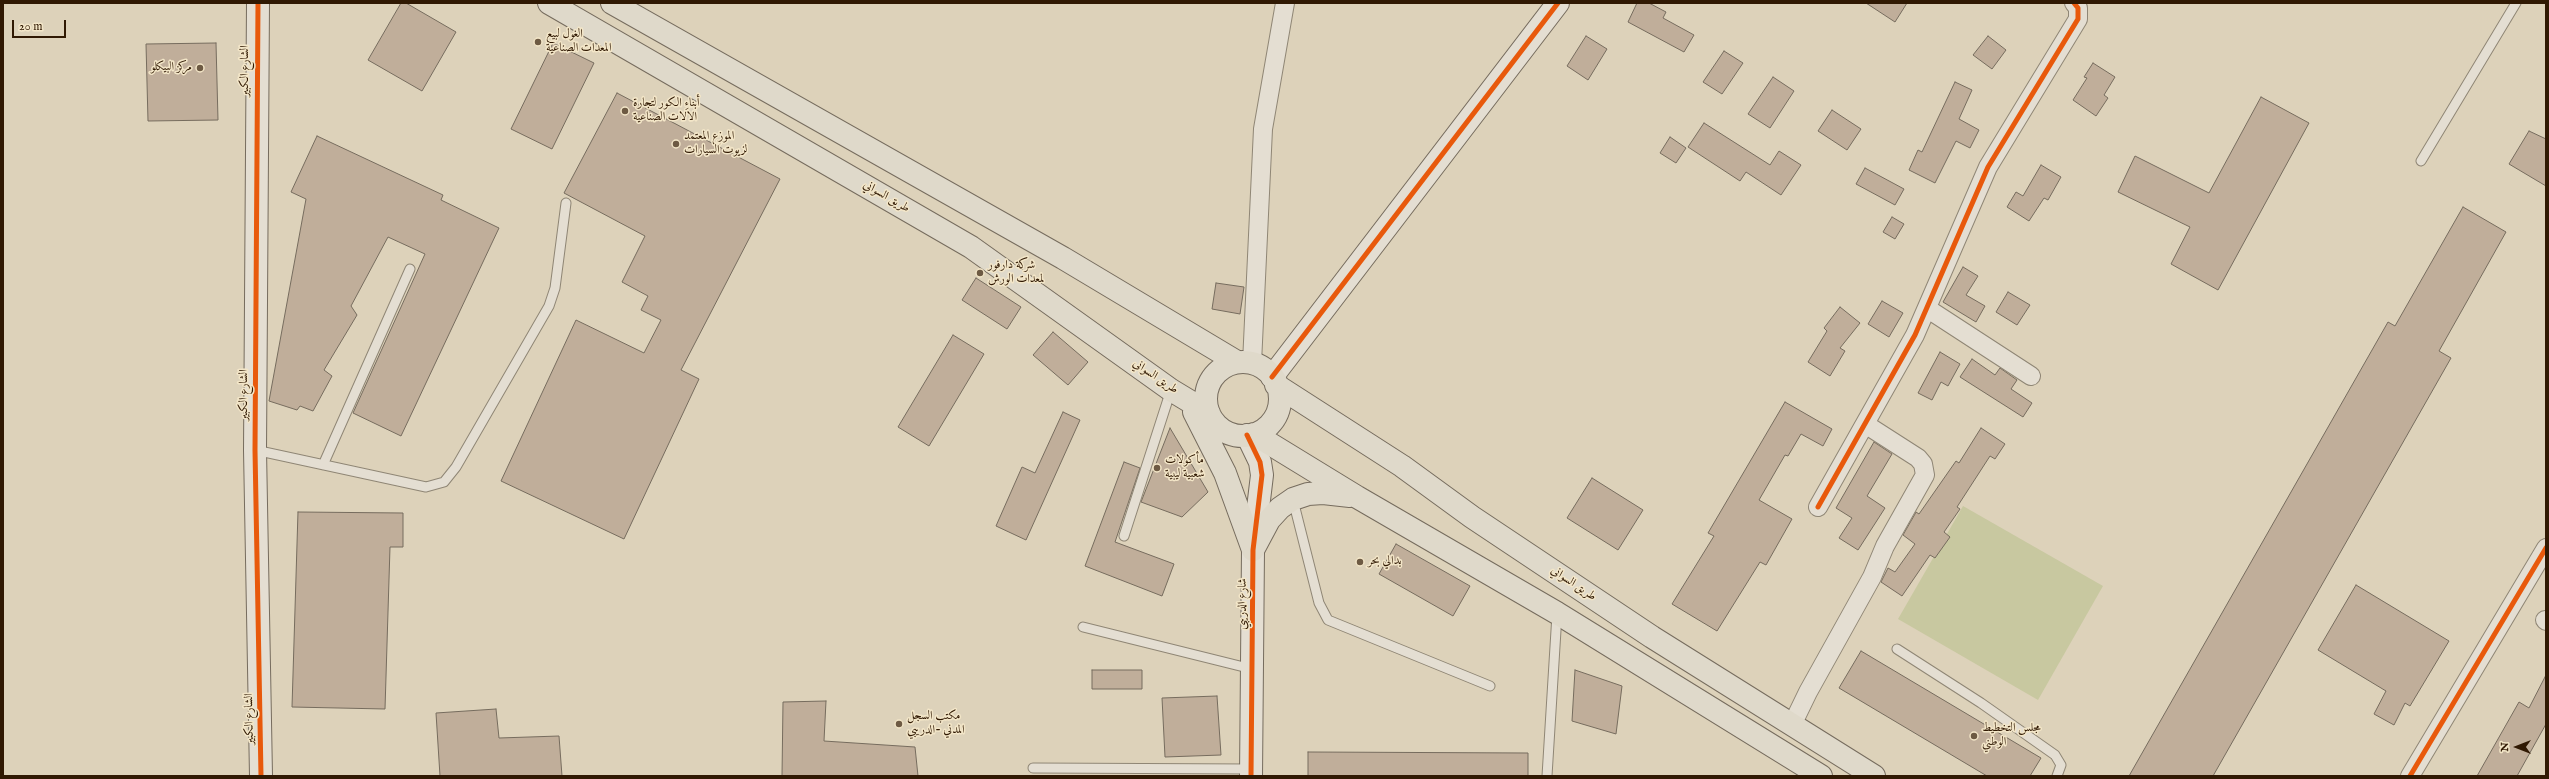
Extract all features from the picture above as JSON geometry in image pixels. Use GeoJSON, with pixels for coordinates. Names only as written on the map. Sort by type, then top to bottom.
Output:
{"type":"FeatureCollection","features":[{"type":"Feature","properties":{"kind":"highway","name":"طريق السواني"},"geometry":{"type":"LineString","coordinates":[[549,3],[971,247],[1177,393],[1209,413]]}},
{"type":"Feature","properties":{"kind":"highway"},"geometry":{"type":"LineString","coordinates":[[612,3],[1063,258],[1244,363],[1260,366],[1274,381],[1279,393],[1278,410],[1268,425],[1251,434],[1236,435],[1224,431],[1215,423],[1209,413],[1206,397],[1210,381],[1221,369],[1244,363]]}},
{"type":"Feature","properties":{"kind":"highway","name":"طريق السواني"},"geometry":{"type":"LineString","coordinates":[[1274,381],[1402,466],[1472,517],[1645,632],[1874,776]]}},
{"type":"Feature","properties":{"kind":"highway"},"geometry":{"type":"LineString","coordinates":[[1177,393],[1203,427],[1222,466],[1253,550]]}},
{"type":"Feature","properties":{"kind":"highway"},"geometry":{"type":"LineString","coordinates":[[1251,434],[1557,613],[1821,776]]}},
{"type":"Feature","properties":{"kind":"highway"},"geometry":{"type":"LineString","coordinates":[[1253,550],[1269,520],[1280,508],[1293,499],[1308,494],[1323,493],[1357,497]]}},
{"type":"Feature","properties":{"kind":"street"},"geometry":{"type":"LineString","coordinates":[[1274,381],[1558,3]]}},
{"type":"Feature","properties":{"kind":"street"},"geometry":{"type":"LineString","coordinates":[[1818,507],[1928,308],[1952,246],[1988,168],[2078,19],[2078,8],[2074,3]]}},
{"type":"Feature","properties":{"kind":"street"},"geometry":{"type":"LineString","coordinates":[[1244,363],[1263,129],[1283,4]]}},
{"type":"Feature","properties":{"kind":"street","name":"الشارع الكبير"},"geometry":{"type":"LineString","coordinates":[[256,7],[255,450],[261,776]]}},
{"type":"Feature","properties":{"kind":"street"},"geometry":{"type":"LineString","coordinates":[[1928,308],[2031,376]]}},
{"type":"Feature","properties":{"kind":"street"},"geometry":{"type":"LineString","coordinates":[[1792,725],[1808,692],[1872,577],[1885,546],[1925,475],[1923,464],[1918,458],[1864,424]]}},
{"type":"Feature","properties":{"kind":"street","name":"شارع الدريبي"},"geometry":{"type":"LineString","coordinates":[[1251,434],[1260,462],[1262,475],[1253,550],[1251,772]]}},
{"type":"Feature","properties":{"kind":"street"},"geometry":{"type":"LineString","coordinates":[[2410,776],[2546,548]]}},
{"type":"Feature","properties":{"kind":"lane"},"geometry":{"type":"LineString","coordinates":[[2421,161],[2516,3]]}},
{"type":"Feature","properties":{"kind":"lane"},"geometry":{"type":"LineString","coordinates":[[255,450],[426,488],[444,482],[456,467],[549,306],[555,288],[566,203]]}},
{"type":"Feature","properties":{"kind":"lane"},"geometry":{"type":"LineString","coordinates":[[323,465],[410,269]]}},
{"type":"Feature","properties":{"kind":"lane"},"geometry":{"type":"LineString","coordinates":[[1124,536],[1177,393]]}},
{"type":"Feature","properties":{"kind":"lane"},"geometry":{"type":"LineString","coordinates":[[1293,499],[1319,603],[1328,620],[1490,686]]}},
{"type":"Feature","properties":{"kind":"lane"},"geometry":{"type":"LineString","coordinates":[[1547,776],[1557,613]]}},
{"type":"Feature","properties":{"kind":"lane"},"geometry":{"type":"LineString","coordinates":[[1083,627],[1252,668]]}},
{"type":"Feature","properties":{"kind":"lane"},"geometry":{"type":"LineString","coordinates":[[1897,649],[1981,703],[2055,755],[2061,765],[2057,776]]}},
{"type":"Feature","properties":{"kind":"lane"},"geometry":{"type":"LineString","coordinates":[[1033,768],[1251,772]]}},
{"type":"Feature","properties":{"kind":"green space"},"geometry":{"type":"Polygon","coordinates":[[[1963,506],[2103,586],[2038,700],[1898,619],[1963,506]]]}},
{"type":"Feature","properties":{"kind":"building"},"geometry":{"type":"Polygon","coordinates":[[[401,3],[406,3],[456,32],[422,91],[368,60],[401,3]]]}},
{"type":"Feature","properties":{"kind":"building"},"geometry":{"type":"Polygon","coordinates":[[[1637,3],[1649,3],[1666,12],[1663,18],[1694,35],[1684,52],[1628,22],[1637,3]]]}},
{"type":"Feature","properties":{"kind":"building"},"geometry":{"type":"Polygon","coordinates":[[[1866,3],[1907,3],[1895,22],[1866,3]]]}},
{"type":"Feature","properties":{"kind":"building"},"geometry":{"type":"Polygon","coordinates":[[[1586,36],[1607,49],[1588,80],[1567,66],[1586,36]]]}},
{"type":"Feature","properties":{"kind":"building"},"geometry":{"type":"Polygon","coordinates":[[[1988,36],[2006,50],[1992,69],[1973,55],[1988,36]]]}},
{"type":"Feature","properties":{"kind":"building"},"geometry":{"type":"Polygon","coordinates":[[[216,43],[218,120],[148,121],[146,44],[216,43]]]}},
{"type":"Feature","properties":{"kind":"building"},"geometry":{"type":"Polygon","coordinates":[[[553,43],[594,63],[552,149],[511,129],[553,43]]]}},
{"type":"Feature","properties":{"kind":"building"},"geometry":{"type":"Polygon","coordinates":[[[1724,51],[1743,63],[1722,94],[1703,82],[1724,51]]]}},
{"type":"Feature","properties":{"kind":"building"},"geometry":{"type":"Polygon","coordinates":[[[2093,63],[2115,77],[2104,95],[2108,98],[2096,116],[2073,100],[2087,78],[2084,77],[2093,63]]]}},
{"type":"Feature","properties":{"kind":"building"},"geometry":{"type":"Polygon","coordinates":[[[1773,77],[1794,91],[1770,128],[1748,114],[1773,77]]]}},
{"type":"Feature","properties":{"kind":"building"},"geometry":{"type":"Polygon","coordinates":[[[1955,82],[1972,90],[1959,119],[1979,130],[1970,148],[1956,141],[1935,183],[1909,170],[1918,150],[1922,152],[1955,82]]]}},
{"type":"Feature","properties":{"kind":"building"},"geometry":{"type":"Polygon","coordinates":[[[617,93],[780,179],[681,370],[699,379],[624,539],[501,481],[576,320],[644,353],[661,320],[641,310],[648,296],[622,282],[645,236],[564,193],[617,93]]]}},
{"type":"Feature","properties":{"kind":"building"},"geometry":{"type":"Polygon","coordinates":[[[2261,97],[2309,123],[2218,290],[2171,264],[2190,227],[2118,192],[2135,156],[2209,193],[2261,97]]]}},
{"type":"Feature","properties":{"kind":"building"},"geometry":{"type":"Polygon","coordinates":[[[1832,110],[1861,129],[1847,150],[1818,131],[1832,110]]]}},
{"type":"Feature","properties":{"kind":"building"},"geometry":{"type":"Polygon","coordinates":[[[1704,123],[1770,165],[1779,151],[1801,165],[1781,195],[1746,172],[1740,181],[1688,147],[1704,123]]]}},
{"type":"Feature","properties":{"kind":"building"},"geometry":{"type":"Polygon","coordinates":[[[2529,131],[2546,139],[2546,186],[2509,164],[2529,131]]]}},
{"type":"Feature","properties":{"kind":"building"},"geometry":{"type":"Polygon","coordinates":[[[317,136],[443,195],[441,200],[499,228],[401,436],[353,413],[425,254],[388,237],[351,306],[357,315],[324,370],[332,376],[313,411],[300,406],[297,410],[269,401],[306,199],[291,192],[317,136]]]}},
{"type":"Feature","properties":{"kind":"building"},"geometry":{"type":"Polygon","coordinates":[[[1670,137],[1686,148],[1676,163],[1660,153],[1670,137]]]}},
{"type":"Feature","properties":{"kind":"building"},"geometry":{"type":"Polygon","coordinates":[[[2041,165],[2061,177],[2048,200],[2044,198],[2029,221],[2007,207],[2016,192],[2023,196],[2041,165]]]}},
{"type":"Feature","properties":{"kind":"building"},"geometry":{"type":"Polygon","coordinates":[[[1865,168],[1904,189],[1895,205],[1856,184],[1865,168]]]}},
{"type":"Feature","properties":{"kind":"building"},"geometry":{"type":"Polygon","coordinates":[[[2463,207],[2506,232],[2439,351],[2451,358],[2213,776],[2129,776],[2388,322],[2395,326],[2463,207]]]}},
{"type":"Feature","properties":{"kind":"building"},"geometry":{"type":"Polygon","coordinates":[[[1892,217],[1904,224],[1895,239],[1883,232],[1892,217]]]}},
{"type":"Feature","properties":{"kind":"building"},"geometry":{"type":"Polygon","coordinates":[[[1963,267],[1978,276],[1966,295],[1985,306],[1976,322],[1943,302],[1963,267]]]}},
{"type":"Feature","properties":{"kind":"building"},"geometry":{"type":"Polygon","coordinates":[[[976,278],[1021,307],[1007,329],[962,300],[976,278]]]}},
{"type":"Feature","properties":{"kind":"building"},"geometry":{"type":"Polygon","coordinates":[[[1216,283],[1244,287],[1240,314],[1212,309],[1216,283]]]}},
{"type":"Feature","properties":{"kind":"building"},"geometry":{"type":"Polygon","coordinates":[[[2008,292],[2030,305],[2017,325],[1996,312],[2008,292]]]}},
{"type":"Feature","properties":{"kind":"building"},"geometry":{"type":"Polygon","coordinates":[[[1882,301],[1903,313],[1889,337],[1868,324],[1882,301]]]}},
{"type":"Feature","properties":{"kind":"building"},"geometry":{"type":"Polygon","coordinates":[[[1840,307],[1860,323],[1840,348],[1845,351],[1830,376],[1808,362],[1827,331],[1824,328],[1840,307]]]}},
{"type":"Feature","properties":{"kind":"building"},"geometry":{"type":"Polygon","coordinates":[[[1053,332],[1088,362],[1068,385],[1033,355],[1053,332]]]}},
{"type":"Feature","properties":{"kind":"building"},"geometry":{"type":"Polygon","coordinates":[[[953,335],[984,354],[929,446],[898,427],[953,335]]]}},
{"type":"Feature","properties":{"kind":"building"},"geometry":{"type":"Polygon","coordinates":[[[1940,352],[1960,364],[1948,386],[1941,382],[1932,400],[1918,393],[1940,352]]]}},
{"type":"Feature","properties":{"kind":"building"},"geometry":{"type":"Polygon","coordinates":[[[1972,359],[1995,375],[2000,368],[2017,380],[2011,389],[2032,403],[2023,417],[1960,377],[1972,359]]]}},
{"type":"Feature","properties":{"kind":"building"},"geometry":{"type":"Polygon","coordinates":[[[1785,402],[1832,429],[1823,446],[1801,434],[1788,456],[1785,455],[1759,500],[1792,519],[1766,565],[1760,562],[1717,631],[1672,604],[1714,536],[1708,533],[1785,402]]]}},
{"type":"Feature","properties":{"kind":"building"},"geometry":{"type":"Polygon","coordinates":[[[1063,412],[1080,420],[1026,540],[996,526],[1022,467],[1035,473],[1063,412]]]}},
{"type":"Feature","properties":{"kind":"building"},"geometry":{"type":"Polygon","coordinates":[[[1170,428],[1208,492],[1182,517],[1141,502],[1170,428]]]}},
{"type":"Feature","properties":{"kind":"building"},"geometry":{"type":"Polygon","coordinates":[[[1981,428],[2005,444],[1995,459],[1990,456],[1957,507],[1960,509],[1944,532],[1950,537],[1935,558],[1930,555],[1902,596],[1881,582],[1888,568],[1895,572],[1915,544],[1903,535],[1916,512],[1919,514],[1956,461],[1959,463],[1981,428]]]}},
{"type":"Feature","properties":{"kind":"building"},"geometry":{"type":"Polygon","coordinates":[[[1874,442],[1892,454],[1867,496],[1885,508],[1858,550],[1839,538],[1852,518],[1836,508],[1874,442]]]}},
{"type":"Feature","properties":{"kind":"building"},"geometry":{"type":"Polygon","coordinates":[[[1124,462],[1140,468],[1115,542],[1174,564],[1162,596],[1085,566],[1124,462]]]}},
{"type":"Feature","properties":{"kind":"building"},"geometry":{"type":"Polygon","coordinates":[[[1592,478],[1643,510],[1618,550],[1567,518],[1592,478]]]}},
{"type":"Feature","properties":{"kind":"building"},"geometry":{"type":"Polygon","coordinates":[[[298,512],[403,513],[403,547],[390,547],[385,709],[292,707],[298,512]]]}},
{"type":"Feature","properties":{"kind":"building"},"geometry":{"type":"Polygon","coordinates":[[[1396,544],[1470,586],[1453,616],[1379,574],[1396,544]]]}},
{"type":"Feature","properties":{"kind":"building"},"geometry":{"type":"Polygon","coordinates":[[[2356,585],[2449,641],[2410,706],[2405,703],[2394,725],[2374,714],[2386,691],[2318,650],[2356,585]]]}},
{"type":"Feature","properties":{"kind":"building"},"geometry":{"type":"Polygon","coordinates":[[[1861,651],[2041,758],[2030,776],[1987,776],[1839,688],[1861,651]]]}},
{"type":"Feature","properties":{"kind":"building"},"geometry":{"type":"Polygon","coordinates":[[[1092,670],[1142,670],[1142,689],[1092,689],[1092,670]]]}},
{"type":"Feature","properties":{"kind":"building"},"geometry":{"type":"Polygon","coordinates":[[[1575,670],[1622,686],[1616,734],[1572,721],[1575,670]]]}},
{"type":"Feature","properties":{"kind":"building"},"geometry":{"type":"Polygon","coordinates":[[[2546,675],[2546,724],[2517,776],[2477,776],[2519,702],[2529,708],[2546,675]]]}},
{"type":"Feature","properties":{"kind":"building"},"geometry":{"type":"Polygon","coordinates":[[[1217,696],[1221,755],[1165,757],[1162,698],[1217,696]]]}},
{"type":"Feature","properties":{"kind":"building"},"geometry":{"type":"Polygon","coordinates":[[[826,701],[824,741],[915,747],[918,776],[782,776],[783,702],[826,701]]]}},
{"type":"Feature","properties":{"kind":"building"},"geometry":{"type":"Polygon","coordinates":[[[496,709],[499,738],[559,736],[562,776],[440,776],[436,713],[496,709]]]}},
{"type":"Feature","properties":{"kind":"building"},"geometry":{"type":"Polygon","coordinates":[[[1308,752],[1528,753],[1528,776],[1308,776],[1308,752]]]}},
{"type":"Feature","properties":{"kind":"cycle path"},"geometry":{"type":"LineString","coordinates":[[258,3],[255,450],[261,776]]}},
{"type":"Feature","properties":{"kind":"cycle path"},"geometry":{"type":"LineString","coordinates":[[1272,377],[1558,3]]}},
{"type":"Feature","properties":{"kind":"cycle path"},"geometry":{"type":"LineString","coordinates":[[1818,507],[1915,335],[1988,167],[2078,19],[2078,8],[2074,3]]}},
{"type":"Feature","properties":{"kind":"cycle path"},"geometry":{"type":"LineString","coordinates":[[1247,435],[1260,462],[1262,475],[1253,550],[1251,776]]}},
{"type":"Feature","properties":{"kind":"cycle path"},"geometry":{"type":"LineString","coordinates":[[2410,776],[2546,548]]}},
{"type":"Feature","properties":{"kind":"place","name":"الغول لبيع المعدات الصناعية"},"geometry":{"type":"Point","coordinates":[538,42]}},
{"type":"Feature","properties":{"kind":"place","name":"مركز البيكلو"},"geometry":{"type":"Point","coordinates":[200,68]}},
{"type":"Feature","properties":{"kind":"place","name":"أبناء الكور لتجارة الاَلات الصناعية"},"geometry":{"type":"Point","coordinates":[625,111]}},
{"type":"Feature","properties":{"kind":"place","name":"الموزع المعتمد لزيوت السيارات"},"geometry":{"type":"Point","coordinates":[676,144]}},
{"type":"Feature","properties":{"kind":"place","name":"شركة دارفور لمعدات الورش"},"geometry":{"type":"Point","coordinates":[980,273]}},
{"type":"Feature","properties":{"kind":"place","name":"مأكولات شعبية ليبية"},"geometry":{"type":"Point","coordinates":[1157,468]}},
{"type":"Feature","properties":{"kind":"place","name":"بدالي بحر"},"geometry":{"type":"Point","coordinates":[1360,562]}},
{"type":"Feature","properties":{"kind":"place","name":"مكتب السجل المدني -الدريبي"},"geometry":{"type":"Point","coordinates":[899,724]}},
{"type":"Feature","properties":{"kind":"place","name":"مجلس التخطيط الوطني"},"geometry":{"type":"Point","coordinates":[1974,736]}}]}
